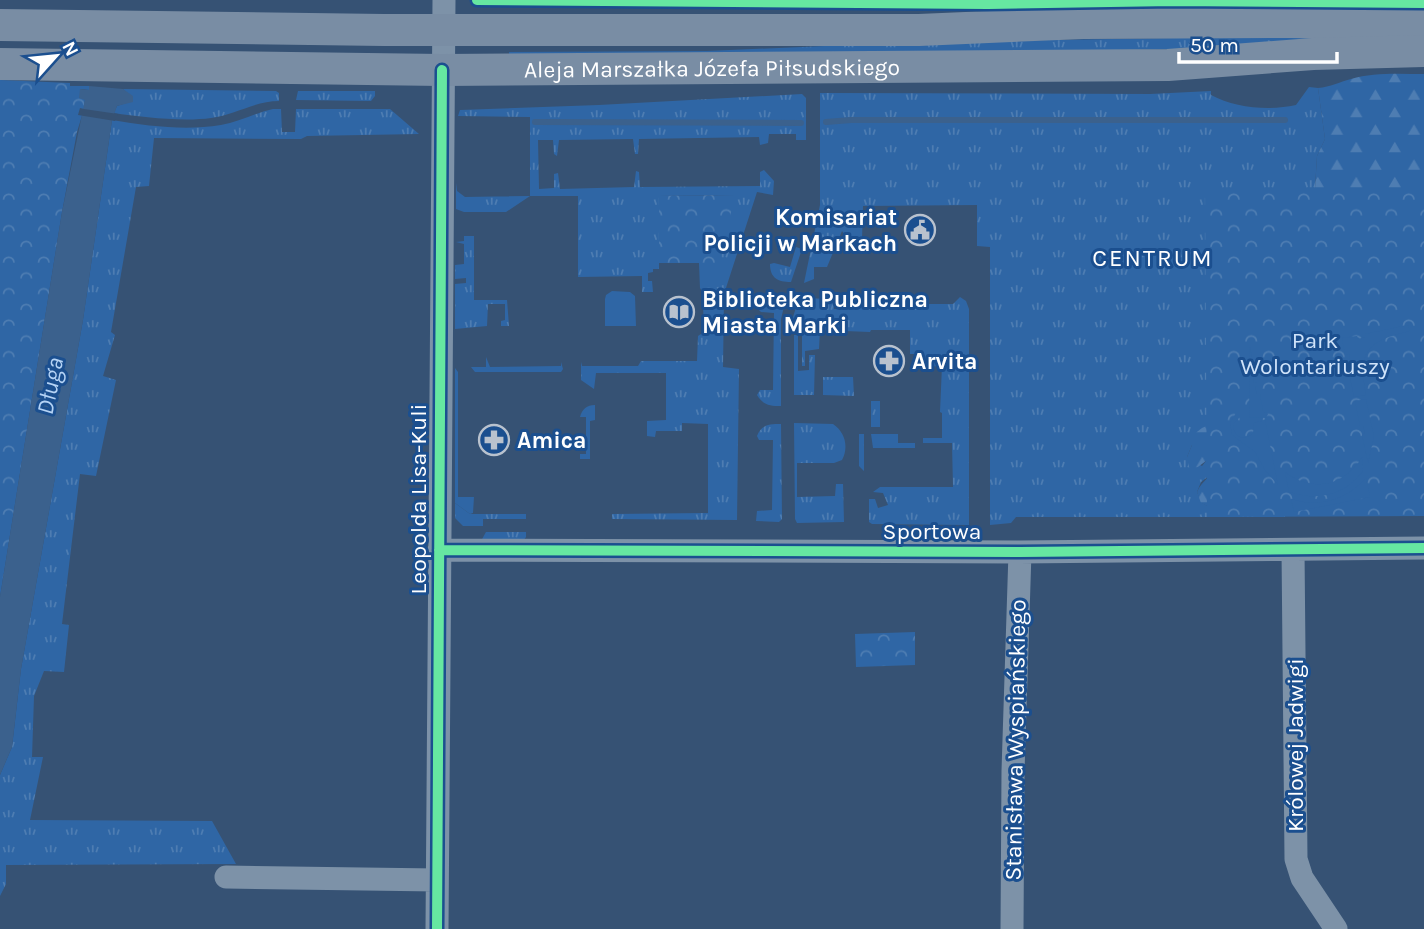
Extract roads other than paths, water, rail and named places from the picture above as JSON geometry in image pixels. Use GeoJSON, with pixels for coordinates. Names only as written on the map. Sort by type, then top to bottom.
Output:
{"type":"FeatureCollection","features":[{"type":"Feature","properties":{"kind":"main road","name":"Aleja Marszałka Józefa Piłsudskiego"},"geometry":{"type":"LineString","coordinates":[[0,25],[156,27],[443,15],[919,30],[1083,23],[1292,22],[1424,25]]}},
{"type":"Feature","properties":{"kind":"main road","name":"Aleja Marszałka Józefa Piłsudskiego"},"geometry":{"type":"LineString","coordinates":[[0,64],[442,70],[1168,65],[1313,54],[1424,51]]}},
{"type":"Feature","properties":{"kind":"street","name":"Leopolda Lisa-Kuli"},"geometry":{"type":"LineString","coordinates":[[437,929],[443,15]]}},
{"type":"Feature","properties":{"kind":"street","name":"Sportowa"},"geometry":{"type":"LineString","coordinates":[[439,550],[1020,552],[1424,548]]}},
{"type":"Feature","properties":{"kind":"street","name":"Królowej Jadwigi"},"geometry":{"type":"LineString","coordinates":[[1293,550],[1296,859],[1302,878],[1336,929]]}},
{"type":"Feature","properties":{"kind":"street","name":"Stanisława Wyspiańskiego"},"geometry":{"type":"LineString","coordinates":[[1012,929],[1013,771],[1020,552]]}},
{"type":"Feature","properties":{"kind":"street"},"geometry":{"type":"LineString","coordinates":[[226,877],[437,880]]}},
{"type":"Feature","properties":{"kind":"water","name":"Długa"},"geometry":{"type":"Polygon","coordinates":[[[89,86],[123,89],[133,96],[133,102],[117,106],[112,120],[83,320],[21,669],[12,747],[0,775],[0,597],[62,212],[85,100],[79,98],[80,89],[89,90],[89,86]]]}},
{"type":"Feature","properties":{"kind":"waterway"},"geometry":{"type":"LineString","coordinates":[[826,122],[1285,120]]}},
{"type":"Feature","properties":{"kind":"waterway"},"geometry":{"type":"LineString","coordinates":[[535,122],[801,123]]}},
{"type":"Feature","properties":{"kind":"place","name":"Komisariat Policji w Markach"},"geometry":{"type":"Point","coordinates":[920,230]}},
{"type":"Feature","properties":{"kind":"place","name":"Biblioteka Publiczna Miasta Marki"},"geometry":{"type":"Point","coordinates":[679,312]}},
{"type":"Feature","properties":{"kind":"place","name":"Arvita"},"geometry":{"type":"Point","coordinates":[889,361]}},
{"type":"Feature","properties":{"kind":"place","name":"Amica"},"geometry":{"type":"Point","coordinates":[494,440]}},
{"type":"Feature","properties":{"kind":"district","name":"CENTRUM"},"geometry":{"type":"Point","coordinates":[1153,258]}},
{"type":"Feature","properties":{"kind":"park label","name":"Park Wolontariuszy"},"geometry":{"type":"Point","coordinates":[1315,353]}}]}
